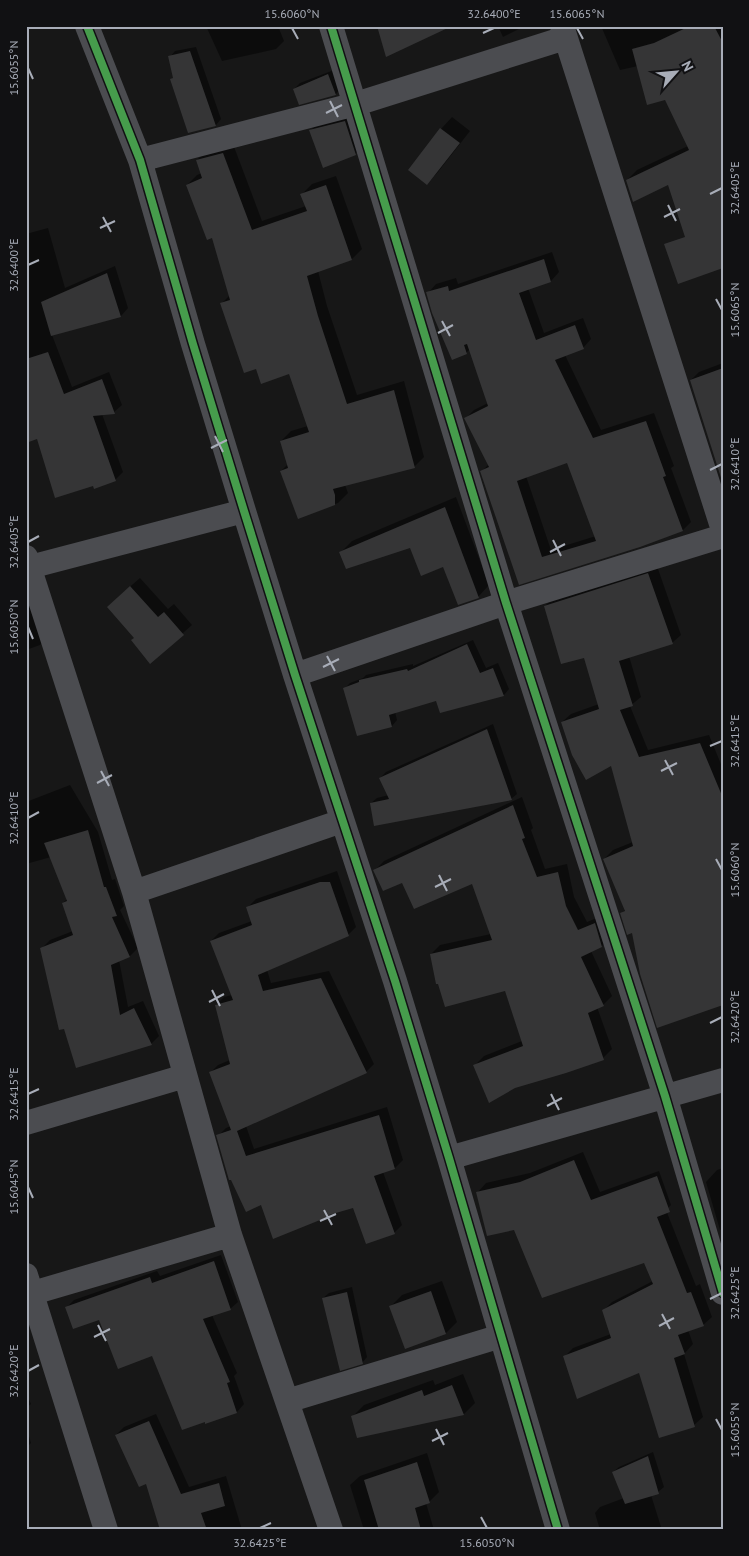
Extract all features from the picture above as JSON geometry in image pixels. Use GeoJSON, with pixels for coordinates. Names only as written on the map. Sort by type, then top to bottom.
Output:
{"type":"FeatureCollection","features":[{"type":"Feature","properties":{"kind":"street"},"geometry":{"type":"LineString","coordinates":[[87,26],[140,160],[244,511],[295,675],[395,981],[558,1530]]}},
{"type":"Feature","properties":{"kind":"street"},"geometry":{"type":"LineString","coordinates":[[331,26],[506,603],[665,1096],[722,1283]]}},
{"type":"Feature","properties":{"kind":"street"},"geometry":{"type":"LineString","coordinates":[[140,160],[356,104],[563,32],[723,530]]}},
{"type":"Feature","properties":{"kind":"street"},"geometry":{"type":"LineString","coordinates":[[244,511],[27,564],[134,892],[230,1235],[330,1530]]}},
{"type":"Feature","properties":{"kind":"street"},"geometry":{"type":"LineString","coordinates":[[295,675],[506,603],[723,536]]}},
{"type":"Feature","properties":{"kind":"street"},"geometry":{"type":"LineString","coordinates":[[134,892],[342,821]]}},
{"type":"Feature","properties":{"kind":"street"},"geometry":{"type":"LineString","coordinates":[[26,1124],[185,1076]]}},
{"type":"Feature","properties":{"kind":"street"},"geometry":{"type":"LineString","coordinates":[[449,1158],[723,1080]]}},
{"type":"Feature","properties":{"kind":"street"},"geometry":{"type":"LineString","coordinates":[[106,1530],[28,1288],[230,1235]]}},
{"type":"Feature","properties":{"kind":"street"},"geometry":{"type":"LineString","coordinates":[[287,1401],[500,1336]]}},
{"type":"Feature","properties":{"kind":"building"},"geometry":{"type":"Polygon","coordinates":[[[377,26],[452,26],[386,57],[377,26]]]}},
{"type":"Feature","properties":{"kind":"building"},"geometry":{"type":"Polygon","coordinates":[[[690,26],[714,26],[723,43],[723,268],[678,284],[664,244],[685,237],[668,185],[633,202],[626,180],[689,150],[665,100],[647,105],[632,49],[654,43],[690,26]]]}},
{"type":"Feature","properties":{"kind":"building"},"geometry":{"type":"Polygon","coordinates":[[[190,51],[216,126],[188,133],[170,79],[173,78],[168,56],[190,51]]]}},
{"type":"Feature","properties":{"kind":"building"},"geometry":{"type":"Polygon","coordinates":[[[328,74],[336,95],[299,105],[293,89],[328,74]]]}},
{"type":"Feature","properties":{"kind":"building"},"geometry":{"type":"Polygon","coordinates":[[[345,121],[356,155],[323,168],[309,130],[345,121]]]}},
{"type":"Feature","properties":{"kind":"building"},"geometry":{"type":"Polygon","coordinates":[[[440,128],[460,143],[427,185],[408,170],[440,128]]]}},
{"type":"Feature","properties":{"kind":"building"},"geometry":{"type":"Polygon","coordinates":[[[223,153],[252,230],[307,211],[300,194],[326,185],[352,260],[307,276],[318,316],[347,404],[394,390],[415,468],[333,489],[335,505],[298,519],[280,471],[288,468],[280,441],[309,432],[289,374],[261,384],[256,369],[244,373],[220,303],[230,300],[212,238],[207,240],[186,185],[202,178],[196,160],[223,153]]]}},
{"type":"Feature","properties":{"kind":"building"},"geometry":{"type":"Polygon","coordinates":[[[544,259],[551,282],[519,293],[536,340],[575,325],[584,349],[555,360],[593,438],[646,421],[666,476],[663,477],[683,531],[640,547],[519,585],[480,471],[489,467],[464,418],[488,406],[467,344],[464,345],[467,354],[452,360],[432,313],[426,292],[448,286],[449,291],[544,259]],[[567,463],[517,481],[542,557],[596,541],[567,463]]]}},
{"type":"Feature","properties":{"kind":"building"},"geometry":{"type":"Polygon","coordinates":[[[107,273],[121,317],[51,336],[41,302],[107,273]]]}},
{"type":"Feature","properties":{"kind":"building"},"geometry":{"type":"Polygon","coordinates":[[[48,352],[64,394],[102,379],[115,414],[93,416],[116,481],[94,489],[93,486],[55,498],[37,439],[26,443],[26,359],[48,352]]]}},
{"type":"Feature","properties":{"kind":"building"},"geometry":{"type":"Polygon","coordinates":[[[723,368],[723,484],[690,380],[723,368]]]}},
{"type":"Feature","properties":{"kind":"building"},"geometry":{"type":"Polygon","coordinates":[[[445,507],[479,598],[458,605],[443,567],[421,576],[410,548],[346,569],[339,552],[445,507]]]}},
{"type":"Feature","properties":{"kind":"building"},"geometry":{"type":"Polygon","coordinates":[[[648,573],[673,644],[619,661],[633,706],[620,710],[639,757],[700,743],[723,798],[723,1005],[657,1028],[640,974],[632,933],[627,935],[620,913],[625,911],[603,859],[633,846],[611,766],[586,780],[572,755],[561,722],[599,709],[584,658],[561,664],[544,606],[648,573]]]}},
{"type":"Feature","properties":{"kind":"building"},"geometry":{"type":"Polygon","coordinates":[[[130,586],[158,617],[164,612],[184,635],[150,664],[131,640],[134,638],[107,607],[130,586]]]}},
{"type":"Feature","properties":{"kind":"building"},"geometry":{"type":"Polygon","coordinates":[[[467,644],[480,673],[493,668],[504,696],[440,713],[436,701],[389,715],[392,727],[357,736],[343,688],[359,682],[359,680],[407,669],[408,671],[467,644]]]}},
{"type":"Feature","properties":{"kind":"building"},"geometry":{"type":"Polygon","coordinates":[[[487,729],[512,800],[374,826],[370,803],[389,799],[379,778],[487,729]]]}},
{"type":"Feature","properties":{"kind":"building"},"geometry":{"type":"Polygon","coordinates":[[[513,805],[525,838],[522,839],[537,877],[558,872],[566,906],[578,930],[595,923],[602,947],[581,957],[604,1006],[588,1013],[604,1060],[515,1088],[489,1103],[473,1065],[523,1046],[505,991],[445,1007],[438,984],[436,984],[430,954],[492,940],[472,884],[414,909],[402,883],[383,891],[373,870],[513,805]]]}},
{"type":"Feature","properties":{"kind":"building"},"geometry":{"type":"Polygon","coordinates":[[[88,830],[104,887],[106,887],[117,916],[112,917],[130,957],[111,965],[120,1015],[134,1008],[152,1045],[76,1068],[64,1029],[59,1030],[40,948],[73,935],[62,903],[67,901],[44,843],[88,830]]]}},
{"type":"Feature","properties":{"kind":"building"},"geometry":{"type":"Polygon","coordinates":[[[320,882],[330,882],[349,936],[258,975],[263,991],[321,978],[367,1073],[237,1131],[246,1156],[379,1115],[395,1169],[374,1176],[395,1234],[366,1244],[353,1208],[329,1215],[273,1239],[261,1205],[246,1212],[231,1180],[229,1180],[216,1135],[231,1130],[209,1072],[230,1064],[215,1005],[233,1000],[210,941],[252,925],[246,907],[320,882]]]}},
{"type":"Feature","properties":{"kind":"building"},"geometry":{"type":"Polygon","coordinates":[[[574,1160],[591,1200],[657,1176],[670,1212],[657,1217],[687,1293],[691,1292],[704,1326],[678,1335],[685,1354],[674,1358],[695,1427],[659,1438],[639,1373],[577,1399],[563,1356],[611,1338],[602,1310],[653,1284],[644,1263],[542,1298],[514,1230],[487,1236],[476,1192],[520,1182],[574,1160]]]}},
{"type":"Feature","properties":{"kind":"building"},"geometry":{"type":"Polygon","coordinates":[[[214,1261],[231,1310],[203,1319],[230,1382],[227,1383],[237,1413],[182,1430],[152,1356],[118,1369],[99,1320],[73,1329],[65,1307],[150,1277],[152,1283],[214,1261]]]}},
{"type":"Feature","properties":{"kind":"building"},"geometry":{"type":"Polygon","coordinates":[[[431,1291],[446,1334],[405,1349],[389,1306],[431,1291]]]}},
{"type":"Feature","properties":{"kind":"building"},"geometry":{"type":"Polygon","coordinates":[[[347,1292],[363,1364],[340,1371],[322,1298],[347,1292]]]}},
{"type":"Feature","properties":{"kind":"building"},"geometry":{"type":"Polygon","coordinates":[[[452,1385],[464,1415],[357,1438],[351,1416],[422,1390],[424,1396],[452,1385]]]}},
{"type":"Feature","properties":{"kind":"building"},"geometry":{"type":"Polygon","coordinates":[[[149,1421],[181,1494],[219,1483],[225,1506],[201,1513],[207,1530],[160,1530],[146,1484],[139,1487],[115,1435],[149,1421]]]}},
{"type":"Feature","properties":{"kind":"building"},"geometry":{"type":"Polygon","coordinates":[[[648,1456],[659,1494],[625,1504],[612,1472],[648,1456]]]}},
{"type":"Feature","properties":{"kind":"building"},"geometry":{"type":"Polygon","coordinates":[[[417,1462],[430,1503],[415,1508],[421,1530],[379,1530],[364,1480],[417,1462]]]}},
{"type":"Feature","properties":{"kind":"cycle path"},"geometry":{"type":"LineString","coordinates":[[87,26],[140,160],[244,511],[295,675],[395,981],[558,1530]]}},
{"type":"Feature","properties":{"kind":"cycle path"},"geometry":{"type":"LineString","coordinates":[[331,26],[506,603],[665,1096],[723,1293]]}}]}
